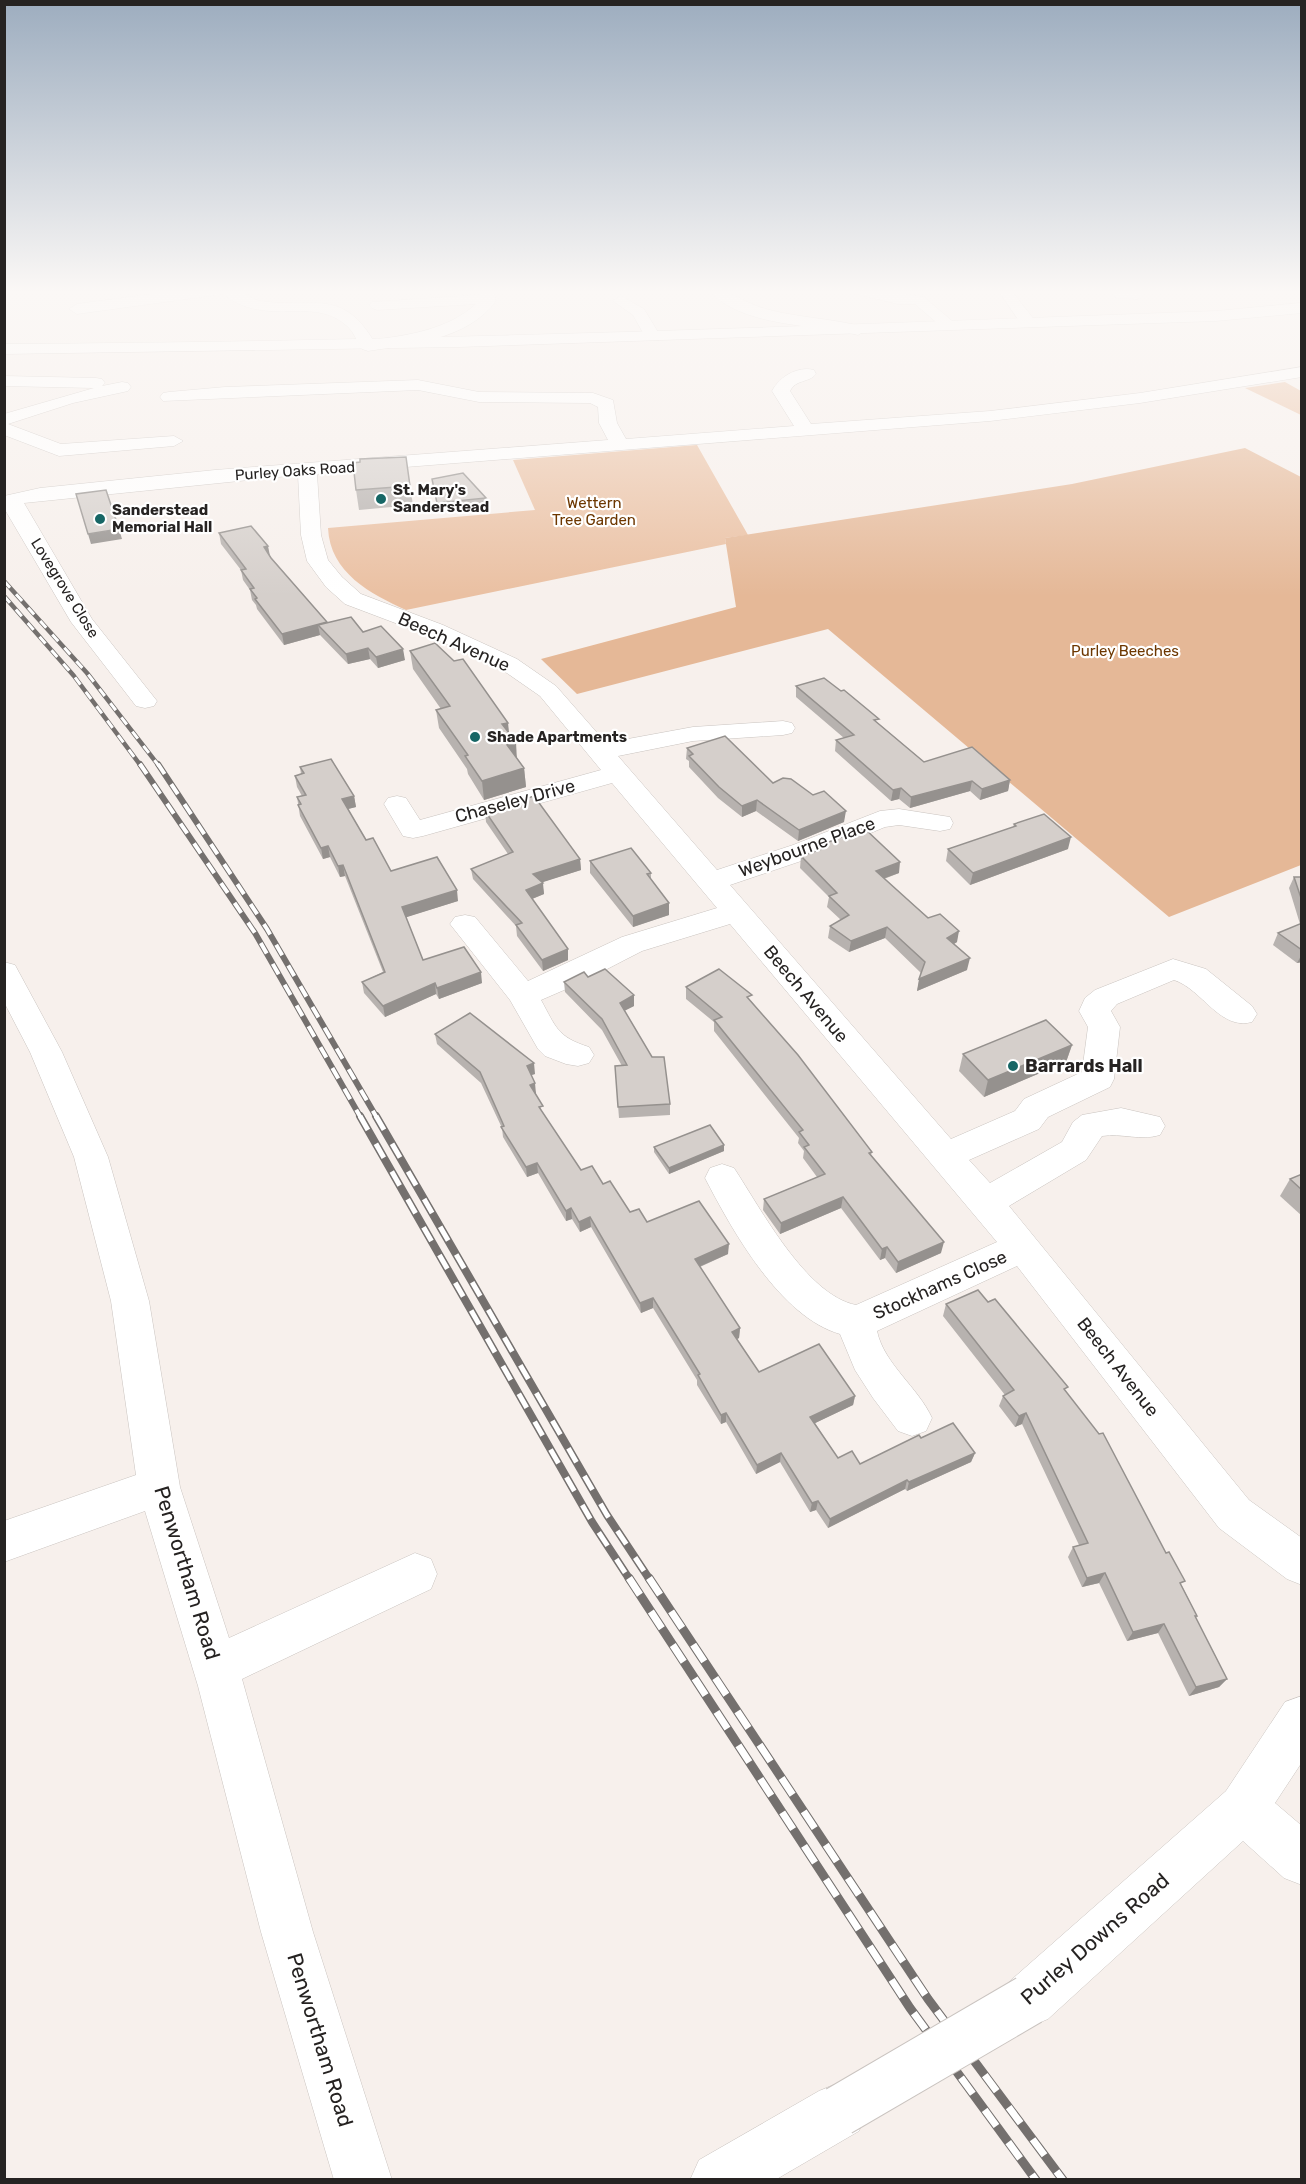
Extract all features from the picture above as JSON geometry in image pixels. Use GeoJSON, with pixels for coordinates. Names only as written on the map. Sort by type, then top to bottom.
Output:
{"type":"FeatureCollection","features":[{"type":"Feature","properties":{"kind":"street"},"geometry":{"type":"LineString","coordinates":[[4,420],[68,399],[100,392]]}},
{"type":"Feature","properties":{"kind":"street"},"geometry":{"type":"LineString","coordinates":[[169,397],[212,392]]}},
{"type":"Feature","properties":{"kind":"street"},"geometry":{"type":"LineString","coordinates":[[453,392],[479,397],[515,392]]}},
{"type":"Feature","properties":{"kind":"street"},"geometry":{"type":"LineString","coordinates":[[550,392],[593,398],[607,404],[608,423],[620,445]]}},
{"type":"Feature","properties":{"kind":"street"},"geometry":{"type":"LineString","coordinates":[[782,392],[806,430]]}},
{"type":"Feature","properties":{"kind":"street","name":"Purley Oaks Road"},"geometry":{"type":"LineString","coordinates":[[8,501],[153,482],[1002,415],[1178,392]]}},
{"type":"Feature","properties":{"kind":"street"},"geometry":{"type":"LineString","coordinates":[[4,429],[59,450],[154,440],[174,441]]}},
{"type":"Feature","properties":{"kind":"street","name":"Beech Avenue"},"geometry":{"type":"LineString","coordinates":[[307,470],[311,535],[318,561],[334,582],[353,599],[435,630],[509,664],[548,691],[1023,1247],[1234,1514],[1302,1564]]}},
{"type":"Feature","properties":{"kind":"street","name":"Lovegrove Close"},"geometry":{"type":"LineString","coordinates":[[8,501],[82,622],[145,701]]}},
{"type":"Feature","properties":{"kind":"street","name":"Chaseley Drive"},"geometry":{"type":"LineString","coordinates":[[413,830],[693,734],[783,728]]}},
{"type":"Feature","properties":{"kind":"street"},"geometry":{"type":"LineString","coordinates":[[397,804],[428,854]]}},
{"type":"Feature","properties":{"kind":"street","name":"Weybourne Place"},"geometry":{"type":"LineString","coordinates":[[711,882],[803,851],[879,819],[899,817],[939,823]]}},
{"type":"Feature","properties":{"kind":"street"},"geometry":{"type":"LineString","coordinates":[[530,1008],[567,977],[632,944],[736,912]]}},
{"type":"Feature","properties":{"kind":"street"},"geometry":{"type":"LineString","coordinates":[[465,924],[482,948],[500,966],[530,1008],[549,1043],[555,1049],[578,1055]]}},
{"type":"Feature","properties":{"kind":"street"},"geometry":{"type":"LineString","coordinates":[[944,1156],[1027,1120],[1036,1108],[1098,1079],[1104,1027],[1095,1011],[1096,1006],[1106,996],[1166,970],[1180,970],[1195,976],[1241,1014]]}},
{"type":"Feature","properties":{"kind":"street","name":"Penwortham Road"},"geometry":{"type":"LineString","coordinates":[[4,972],[46,1052],[91,1157],[130,1301],[159,1487],[215,1668],[287,1932],[363,2180]]}},
{"type":"Feature","properties":{"kind":"street"},"geometry":{"type":"LineString","coordinates":[[985,1203],[1074,1151],[1085,1131],[1094,1124],[1121,1121],[1148,1126]]}},
{"type":"Feature","properties":{"kind":"street","name":"Stockhams Close"},"geometry":{"type":"LineString","coordinates":[[722,1178],[805,1296],[835,1318],[858,1322],[1023,1247]]}},
{"type":"Feature","properties":{"kind":"street","name":"Stockhams Close"},"geometry":{"type":"LineString","coordinates":[[858,1322],[860,1340],[872,1362],[912,1418]]}},
{"type":"Feature","properties":{"kind":"street"},"geometry":{"type":"LineString","coordinates":[[4,1542],[159,1487]]}},
{"type":"Feature","properties":{"kind":"street"},"geometry":{"type":"LineString","coordinates":[[215,1668],[415,1574]]}},
{"type":"Feature","properties":{"kind":"street","name":"Purley Downs Road"},"geometry":{"type":"LineString","coordinates":[[719,2180],[1029,2000],[1243,1808],[1302,1719]]}},
{"type":"Feature","properties":{"kind":"street"},"geometry":{"type":"LineString","coordinates":[[1243,1808],[1302,1860]]}},
{"type":"Feature","properties":{"kind":"green space"},"geometry":{"type":"Polygon","coordinates":[[[1253,392],[1301,392],[1301,415],[1253,392]]]}},
{"type":"Feature","properties":{"kind":"green space","name":"Wettern Tree Garden"},"geometry":{"type":"Polygon","coordinates":[[[697,445],[748,535],[725,538],[726,544],[406,610],[379,597],[355,580],[344,570],[330,544],[328,528],[535,510],[513,460],[697,445]]]}},
{"type":"Feature","properties":{"kind":"green space","name":"Purley Beeches"},"geometry":{"type":"Polygon","coordinates":[[[1245,448],[1301,477],[1301,865],[1169,917],[828,629],[577,694],[541,659],[736,607],[725,538],[1072,484],[1245,448]]]}},
{"type":"Feature","properties":{"kind":"building"},"geometry":{"type":"Polygon","coordinates":[[[406,457],[410,486],[356,490],[353,463],[360,462],[360,459],[406,457]]]}},
{"type":"Feature","properties":{"kind":"building"},"geometry":{"type":"Polygon","coordinates":[[[463,473],[486,498],[437,503],[432,479],[463,473]]]}},
{"type":"Feature","properties":{"kind":"building","name":"Sanderstead Memorial Hall"},"geometry":{"type":"Polygon","coordinates":[[[106,490],[119,529],[88,534],[76,494],[106,490]]]}},
{"type":"Feature","properties":{"kind":"building"},"geometry":{"type":"Polygon","coordinates":[[[251,526],[268,546],[264,547],[271,558],[327,622],[282,634],[255,599],[257,598],[250,589],[254,588],[241,570],[246,569],[219,533],[251,526]]]}},
{"type":"Feature","properties":{"kind":"building"},"geometry":{"type":"Polygon","coordinates":[[[351,617],[363,632],[381,626],[403,649],[376,657],[368,648],[346,654],[318,625],[351,617]]]}},
{"type":"Feature","properties":{"kind":"building"},"geometry":{"type":"Polygon","coordinates":[[[435,643],[454,661],[463,659],[508,723],[502,724],[516,742],[507,745],[524,768],[482,781],[465,756],[468,755],[436,710],[450,706],[410,651],[435,643]]]}},
{"type":"Feature","properties":{"kind":"building"},"geometry":{"type":"Polygon","coordinates":[[[824,678],[841,691],[844,690],[879,719],[874,720],[924,762],[972,747],[1010,780],[982,789],[972,781],[911,797],[901,788],[893,790],[836,740],[854,735],[796,686],[824,678]]]}},
{"type":"Feature","properties":{"kind":"building"},"geometry":{"type":"Polygon","coordinates":[[[725,736],[773,783],[783,778],[791,779],[813,795],[824,791],[846,811],[799,830],[757,800],[742,806],[719,787],[689,756],[693,754],[687,748],[725,736]]]}},
{"type":"Feature","properties":{"kind":"building"},"geometry":{"type":"Polygon","coordinates":[[[331,759],[354,796],[342,799],[366,840],[373,838],[391,871],[437,857],[457,890],[402,907],[423,960],[464,947],[481,972],[437,988],[435,983],[383,1006],[362,982],[385,972],[343,865],[338,866],[328,846],[321,848],[298,805],[301,804],[297,797],[306,795],[295,776],[304,773],[300,767],[331,759]]]}},
{"type":"Feature","properties":{"kind":"building"},"geometry":{"type":"Polygon","coordinates":[[[534,796],[580,859],[533,874],[543,883],[526,890],[568,949],[542,960],[516,925],[522,923],[471,869],[513,852],[485,811],[534,796]]]}},
{"type":"Feature","properties":{"kind":"building"},"geometry":{"type":"Polygon","coordinates":[[[1044,814],[1071,837],[973,873],[948,849],[1016,826],[1014,824],[1044,814]]]}},
{"type":"Feature","properties":{"kind":"building"},"geometry":{"type":"Polygon","coordinates":[[[864,828],[900,862],[876,871],[928,918],[940,914],[959,931],[947,938],[970,958],[919,979],[925,962],[887,927],[851,941],[830,926],[849,915],[829,896],[837,893],[801,856],[825,848],[821,845],[864,828]]]}},
{"type":"Feature","properties":{"kind":"building"},"geometry":{"type":"Polygon","coordinates":[[[631,848],[651,873],[647,874],[669,903],[633,916],[590,861],[631,848]]]}},
{"type":"Feature","properties":{"kind":"building"},"geometry":{"type":"Polygon","coordinates":[[[1294,877],[1302,877],[1302,901],[1294,877]]]}},
{"type":"Feature","properties":{"kind":"building"},"geometry":{"type":"Polygon","coordinates":[[[1302,923],[1302,950],[1278,933],[1302,923]]]}},
{"type":"Feature","properties":{"kind":"building"},"geometry":{"type":"Polygon","coordinates":[[[605,969],[634,995],[620,1003],[652,1057],[664,1057],[670,1104],[618,1107],[615,1066],[627,1065],[602,1019],[564,982],[584,972],[588,977],[605,969]]]}},
{"type":"Feature","properties":{"kind":"building"},"geometry":{"type":"Polygon","coordinates":[[[719,969],[752,995],[747,997],[798,1055],[872,1152],[869,1153],[944,1242],[898,1262],[887,1247],[882,1249],[843,1197],[781,1223],[764,1199],[825,1174],[804,1147],[809,1145],[799,1132],[803,1130],[714,1020],[722,1017],[686,987],[719,969]]]}},
{"type":"Feature","properties":{"kind":"building"},"geometry":{"type":"Polygon","coordinates":[[[470,1013],[534,1063],[527,1066],[535,1083],[530,1085],[543,1106],[539,1107],[581,1170],[592,1166],[603,1184],[610,1181],[630,1212],[639,1209],[647,1222],[699,1201],[729,1244],[695,1259],[740,1328],[732,1332],[759,1372],[819,1344],[855,1396],[810,1417],[838,1458],[852,1451],[860,1464],[919,1435],[921,1438],[953,1423],[975,1453],[909,1482],[907,1480],[830,1519],[818,1501],[812,1503],[781,1453],[757,1465],[726,1413],[721,1415],[698,1375],[700,1374],[653,1298],[640,1303],[590,1217],[579,1222],[571,1208],[566,1211],[537,1163],[526,1167],[501,1127],[504,1126],[480,1072],[435,1034],[470,1013]]]}},
{"type":"Feature","properties":{"kind":"building"},"geometry":{"type":"Polygon","coordinates":[[[1046,1020],[1072,1045],[988,1080],[963,1054],[1046,1020]]]}},
{"type":"Feature","properties":{"kind":"building"},"geometry":{"type":"Polygon","coordinates":[[[710,1125],[724,1145],[669,1168],[654,1147],[710,1125]]]}},
{"type":"Feature","properties":{"kind":"building"},"geometry":{"type":"Polygon","coordinates":[[[1302,1174],[1302,1190],[1290,1179],[1302,1174]]]}},
{"type":"Feature","properties":{"kind":"building"},"geometry":{"type":"Polygon","coordinates":[[[978,1290],[988,1302],[995,1299],[1068,1387],[1064,1389],[1099,1434],[1103,1433],[1166,1553],[1169,1552],[1185,1581],[1180,1583],[1227,1679],[1196,1687],[1164,1624],[1133,1632],[1105,1573],[1087,1578],[1073,1547],[1088,1543],[1026,1413],[1019,1416],[1003,1396],[1014,1390],[946,1304],[978,1290]]]}},
{"type":"Feature","properties":{"kind":"railway"},"geometry":{"type":"LineString","coordinates":[[4,581],[87,673],[159,766]]}},
{"type":"Feature","properties":{"kind":"railway"},"geometry":{"type":"LineString","coordinates":[[4,596],[74,676],[141,766]]}},
{"type":"Feature","properties":{"kind":"railway"},"geometry":{"type":"LineString","coordinates":[[140,764],[255,933],[361,1118]]}},
{"type":"Feature","properties":{"kind":"railway"},"geometry":{"type":"LineString","coordinates":[[158,764],[267,929],[377,1118]]}},
{"type":"Feature","properties":{"kind":"railway"},"geometry":{"type":"LineString","coordinates":[[360,1116],[592,1522],[630,1580]]}},
{"type":"Feature","properties":{"kind":"railway"},"geometry":{"type":"LineString","coordinates":[[376,1116],[607,1515],[650,1580]]}},
{"type":"Feature","properties":{"kind":"railway"},"geometry":{"type":"LineString","coordinates":[[629,1578],[910,2008],[1036,2180]]}},
{"type":"Feature","properties":{"kind":"railway"},"geometry":{"type":"LineString","coordinates":[[649,1578],[928,1999],[1063,2180]]}},
{"type":"Feature","properties":{"kind":"place","name":"St. Mary's Sanderstead"},"geometry":{"type":"Point","coordinates":[381,499]}},
{"type":"Feature","properties":{"kind":"place","name":"Sanderstead Memorial Hall"},"geometry":{"type":"Point","coordinates":[100,519]}},
{"type":"Feature","properties":{"kind":"place","name":"Shade Apartments"},"geometry":{"type":"Point","coordinates":[475,737]}},
{"type":"Feature","properties":{"kind":"place","name":"Barrards Hall"},"geometry":{"type":"Point","coordinates":[1013,1066]}}]}
